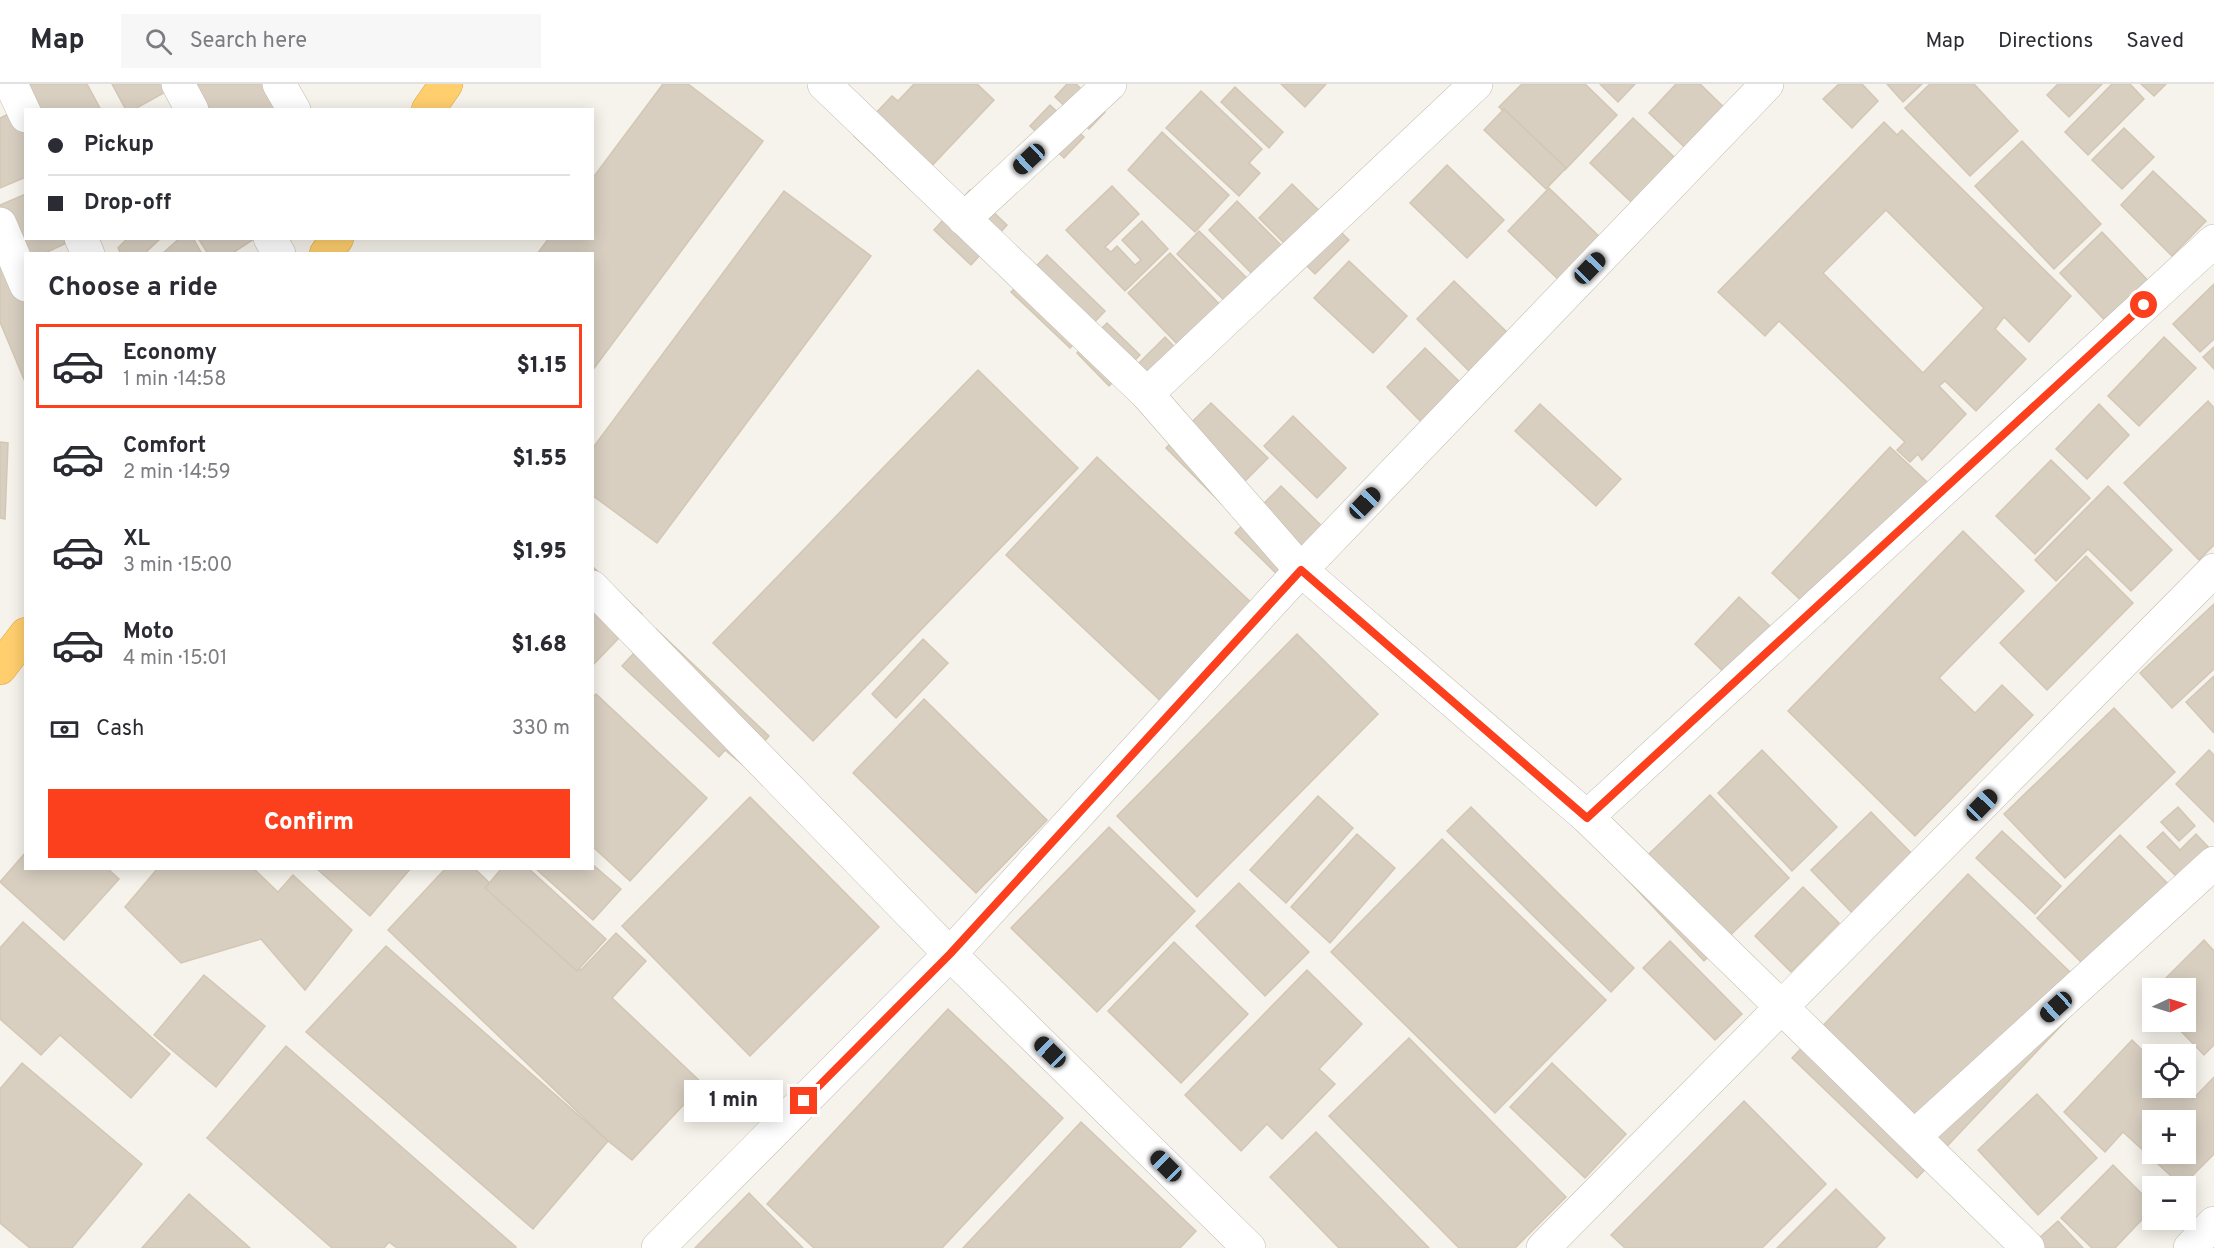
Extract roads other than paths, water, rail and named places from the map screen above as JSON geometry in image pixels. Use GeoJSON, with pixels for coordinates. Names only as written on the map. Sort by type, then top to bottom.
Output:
{"type":"FeatureCollection","features":[{"type":"Feature","properties":{"kind":"highway"},"geometry":{"type":"LineString","coordinates":[[429,108],[446,84]]}},
{"type":"Feature","properties":{"kind":"highway"},"geometry":{"type":"LineString","coordinates":[[0,668],[24,637]]}},
{"type":"Feature","properties":{"kind":"street"},"geometry":{"type":"LineString","coordinates":[[11,84],[24,112]]}},
{"type":"Feature","properties":{"kind":"street"},"geometry":{"type":"LineString","coordinates":[[178,84],[191,108]]}},
{"type":"Feature","properties":{"kind":"street"},"geometry":{"type":"LineString","coordinates":[[279,84],[293,108]]}},
{"type":"Feature","properties":{"kind":"street"},"geometry":{"type":"LineString","coordinates":[[824,84],[1147,394],[1301,570],[1587,818],[1916,1135],[2028,1248]]}},
{"type":"Feature","properties":{"kind":"street"},"geometry":{"type":"LineString","coordinates":[[964,219],[1110,84]]}},
{"type":"Feature","properties":{"kind":"street"},"geometry":{"type":"LineString","coordinates":[[1147,394],[1476,84]]}},
{"type":"Feature","properties":{"kind":"street"},"geometry":{"type":"LineString","coordinates":[[658,1248],[950,954],[1301,570],[1767,84]]}},
{"type":"Feature","properties":{"kind":"street"},"geometry":{"type":"LineString","coordinates":[[0,225],[24,280]]}},
{"type":"Feature","properties":{"kind":"street"},"geometry":{"type":"LineString","coordinates":[[1587,818],[2214,241]]}},
{"type":"Feature","properties":{"kind":"street"},"geometry":{"type":"LineString","coordinates":[[1543,1248],[2214,570]]}},
{"type":"Feature","properties":{"kind":"street"},"geometry":{"type":"LineString","coordinates":[[594,589],[950,954],[1249,1248]]}},
{"type":"Feature","properties":{"kind":"street"},"geometry":{"type":"LineString","coordinates":[[1916,1135],[2214,863]]}},
{"type":"Feature","properties":{"kind":"street"},"geometry":{"type":"LineString","coordinates":[[2190,1248],[2214,1223]]}}]}
